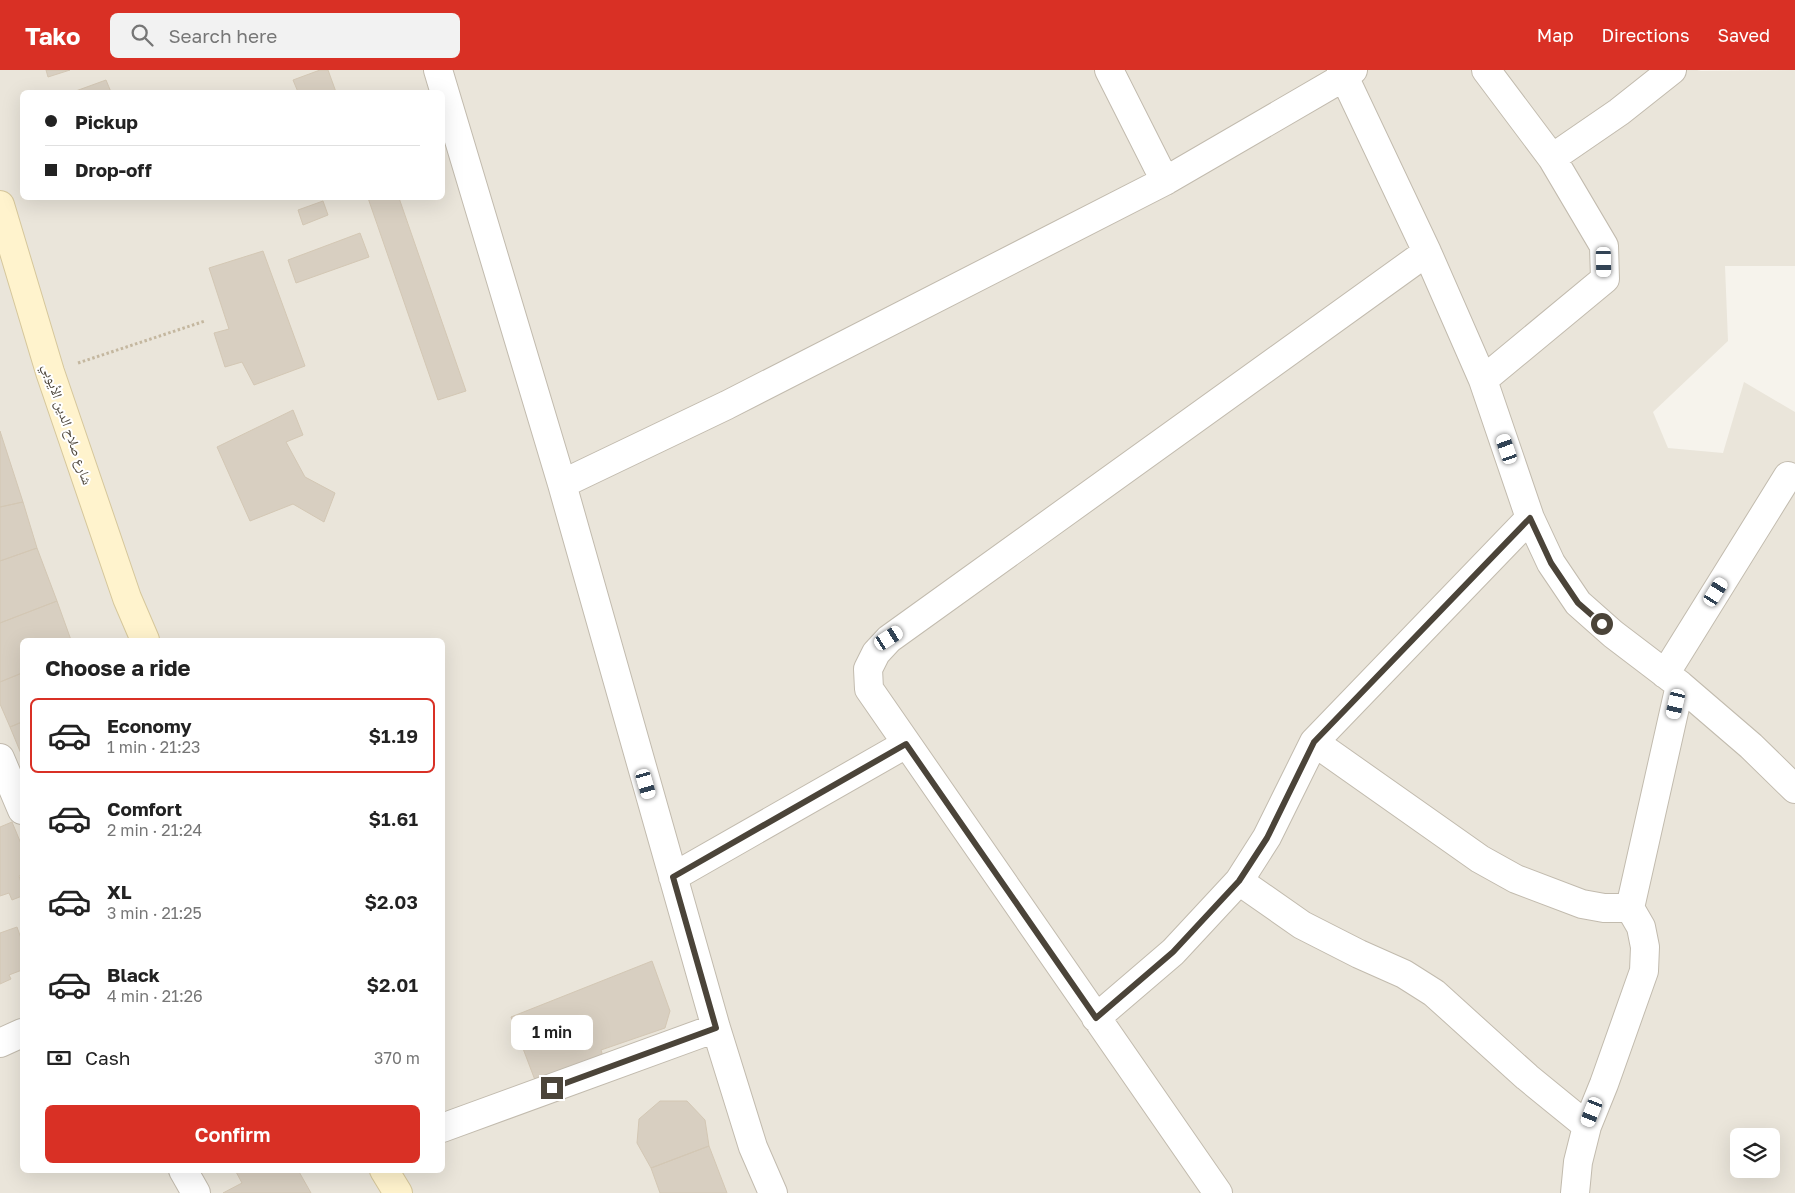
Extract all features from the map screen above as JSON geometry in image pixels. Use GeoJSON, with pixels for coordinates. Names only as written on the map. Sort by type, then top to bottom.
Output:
{"type":"FeatureCollection","features":[{"type":"Feature","properties":{"kind":"main road","name":"شارع صلاح الدين الأيوبي"},"geometry":{"type":"LineString","coordinates":[[0,205],[50,372],[127,598],[145,638]]}},
{"type":"Feature","properties":{"kind":"main road"},"geometry":{"type":"LineString","coordinates":[[386,1173],[398,1193]]}},
{"type":"Feature","properties":{"kind":"street"},"geometry":{"type":"LineString","coordinates":[[438,70],[444,90]]}},
{"type":"Feature","properties":{"kind":"street"},"geometry":{"type":"LineString","coordinates":[[1109,70],[1165,181]]}},
{"type":"Feature","properties":{"kind":"street"},"geometry":{"type":"LineString","coordinates":[[1483,380],[1605,279],[1604,246],[1552,158],[1486,70]]}},
{"type":"Feature","properties":{"kind":"street"},"geometry":{"type":"LineString","coordinates":[[1552,158],[1619,112],[1672,70]]}},
{"type":"Feature","properties":{"kind":"street"},"geometry":{"type":"LineString","coordinates":[[562,484],[727,406],[1165,181],[1346,72],[1483,380],[1530,518],[1551,563],[1578,603],[1613,634],[1673,680],[1751,746],[1795,789]]}},
{"type":"Feature","properties":{"kind":"street"},"geometry":{"type":"LineString","coordinates":[[445,93],[562,484],[716,1028],[753,1147],[772,1193]]}},
{"type":"Feature","properties":{"kind":"street"},"geometry":{"type":"LineString","coordinates":[[1206,1189],[1096,1018],[869,689],[868,669],[876,653],[889,638],[1426,252]]}},
{"type":"Feature","properties":{"kind":"street"},"geometry":{"type":"LineString","coordinates":[[1575,1193],[1578,1162],[1587,1126],[1644,971],[1645,947],[1641,927],[1630,908],[1673,680],[1788,476]]}},
{"type":"Feature","properties":{"kind":"street"},"geometry":{"type":"LineString","coordinates":[[1096,1018],[1173,952],[1239,881],[1267,838],[1314,742],[1530,518]]}},
{"type":"Feature","properties":{"kind":"street"},"geometry":{"type":"LineString","coordinates":[[1314,742],[1480,859],[1516,879],[1582,904],[1604,908],[1630,908]]}},
{"type":"Feature","properties":{"kind":"street"},"geometry":{"type":"LineString","coordinates":[[673,877],[906,744]]}},
{"type":"Feature","properties":{"kind":"street"},"geometry":{"type":"LineString","coordinates":[[0,758],[20,805]]}},
{"type":"Feature","properties":{"kind":"street"},"geometry":{"type":"LineString","coordinates":[[1239,881],[1302,925],[1404,974],[1434,993],[1527,1077],[1587,1126]]}},
{"type":"Feature","properties":{"kind":"street"},"geometry":{"type":"LineString","coordinates":[[445,1127],[716,1028]]}},
{"type":"Feature","properties":{"kind":"street"},"geometry":{"type":"LineString","coordinates":[[0,1043],[20,1034]]}},
{"type":"Feature","properties":{"kind":"street"},"geometry":{"type":"LineString","coordinates":[[185,1173],[196,1193]]}},
{"type":"Feature","properties":{"kind":"path"},"geometry":{"type":"LineString","coordinates":[[50,372],[205,321]]}},
{"type":"Feature","properties":{"kind":"shaded area"},"geometry":{"type":"Polygon","coordinates":[[[0,70],[1795,70],[1795,266],[1725,266],[1728,341],[1653,412],[1668,448],[1723,453],[1744,382],[1795,412],[1795,1193],[0,1193],[0,70]]]}},
{"type":"Feature","properties":{"kind":"building"},"geometry":{"type":"Polygon","coordinates":[[[46,70],[70,70],[48,77],[46,70]]]}},
{"type":"Feature","properties":{"kind":"building"},"geometry":{"type":"Polygon","coordinates":[[[320,70],[328,70],[335,90],[297,90],[293,80],[320,70]]]}},
{"type":"Feature","properties":{"kind":"building"},"geometry":{"type":"Polygon","coordinates":[[[106,80],[110,90],[78,90],[106,80]]]}},
{"type":"Feature","properties":{"kind":"building"},"geometry":{"type":"Polygon","coordinates":[[[369,200],[400,200],[466,391],[438,400],[369,200]]]}},
{"type":"Feature","properties":{"kind":"building"},"geometry":{"type":"Polygon","coordinates":[[[323,201],[328,215],[303,225],[298,210],[323,201]]]}},
{"type":"Feature","properties":{"kind":"building"},"geometry":{"type":"Polygon","coordinates":[[[360,233],[369,257],[296,283],[288,260],[360,233]]]}},
{"type":"Feature","properties":{"kind":"building"},"geometry":{"type":"Polygon","coordinates":[[[263,251],[305,366],[254,385],[242,362],[225,367],[214,333],[229,329],[209,268],[263,251]]]}},
{"type":"Feature","properties":{"kind":"building"},"geometry":{"type":"Polygon","coordinates":[[[293,410],[303,435],[286,442],[305,477],[335,493],[324,522],[293,504],[250,521],[217,447],[293,410]]]}},
{"type":"Feature","properties":{"kind":"building"},"geometry":{"type":"Polygon","coordinates":[[[0,431],[23,502],[0,507],[0,431]]]}},
{"type":"Feature","properties":{"kind":"building"},"geometry":{"type":"Polygon","coordinates":[[[23,502],[37,548],[0,561],[0,507],[23,502]]]}},
{"type":"Feature","properties":{"kind":"building"},"geometry":{"type":"Polygon","coordinates":[[[37,548],[57,601],[0,623],[0,561],[37,548]]]}},
{"type":"Feature","properties":{"kind":"building"},"geometry":{"type":"Polygon","coordinates":[[[57,601],[70,638],[20,638],[20,674],[0,682],[0,623],[57,601]]]}},
{"type":"Feature","properties":{"kind":"building"},"geometry":{"type":"Polygon","coordinates":[[[20,674],[20,723],[10,727],[0,704],[0,682],[20,674]]]}},
{"type":"Feature","properties":{"kind":"building"},"geometry":{"type":"Polygon","coordinates":[[[20,723],[20,751],[10,727],[20,723]]]}},
{"type":"Feature","properties":{"kind":"building"},"geometry":{"type":"Polygon","coordinates":[[[12,822],[20,841],[20,897],[12,900],[9,893],[0,896],[0,827],[12,822]]]}},
{"type":"Feature","properties":{"kind":"building"},"geometry":{"type":"Polygon","coordinates":[[[17,927],[20,935],[20,971],[9,975],[11,979],[0,984],[0,933],[17,927]]]}},
{"type":"Feature","properties":{"kind":"building"},"geometry":{"type":"Polygon","coordinates":[[[652,961],[670,1011],[665,1028],[601,1050],[604,1060],[538,1088],[511,1017],[652,961]]]}},
{"type":"Feature","properties":{"kind":"building"},"geometry":{"type":"Polygon","coordinates":[[[660,1101],[687,1101],[705,1120],[709,1146],[651,1168],[637,1143],[639,1119],[660,1101]]]}},
{"type":"Feature","properties":{"kind":"building"},"geometry":{"type":"Polygon","coordinates":[[[709,1146],[727,1193],[660,1193],[651,1168],[709,1146]]]}},
{"type":"Feature","properties":{"kind":"building"},"geometry":{"type":"Polygon","coordinates":[[[237,1173],[300,1173],[311,1193],[223,1193],[242,1183],[237,1173]]]}},
{"type":"Feature","properties":{"kind":"route"},"geometry":{"type":"LineString","coordinates":[[552,1088],[716,1028],[673,877],[906,744],[1096,1018],[1173,952],[1239,881],[1267,838],[1314,742],[1530,518],[1551,563],[1578,603],[1602,624]]}}]}
